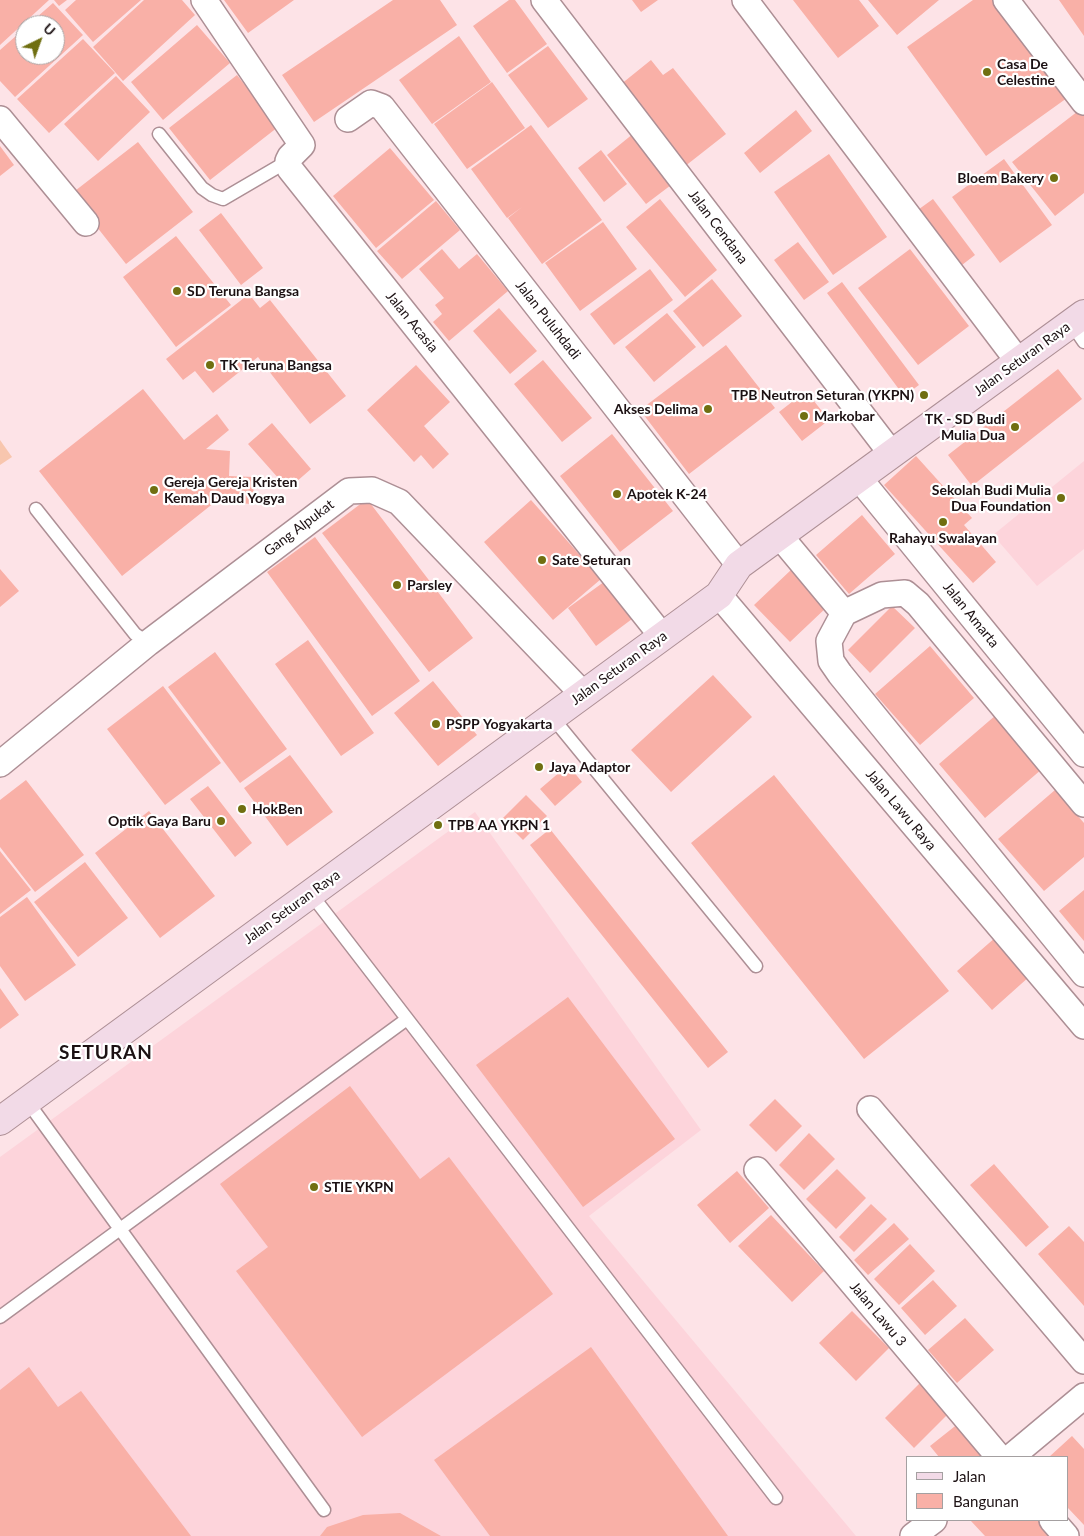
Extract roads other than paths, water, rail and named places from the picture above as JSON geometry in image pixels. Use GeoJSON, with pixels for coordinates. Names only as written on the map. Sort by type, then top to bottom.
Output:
{"type":"FeatureCollection","features":[{"type":"Feature","properties":{"kind":"main road","name":"Jalan Seturan Raya"},"geometry":{"type":"LineString","coordinates":[[0,1121],[719,594],[739,565],[779,535],[1018,362],[1080,326]]}},
{"type":"Feature","properties":{"kind":"street"},"geometry":{"type":"LineString","coordinates":[[204,0],[302,145],[288,161]]}},
{"type":"Feature","properties":{"kind":"street","name":"Jalan Cendana"},"geometry":{"type":"LineString","coordinates":[[544,0],[891,453]]}},
{"type":"Feature","properties":{"kind":"street"},"geometry":{"type":"LineString","coordinates":[[745,0],[1018,362]]}},
{"type":"Feature","properties":{"kind":"street"},"geometry":{"type":"LineString","coordinates":[[1006,0],[1084,102]]}},
{"type":"Feature","properties":{"kind":"street","name":"Jalan Puluhdadi"},"geometry":{"type":"LineString","coordinates":[[348,119],[371,103],[382,107],[739,565]]}},
{"type":"Feature","properties":{"kind":"street"},"geometry":{"type":"LineString","coordinates":[[0,119],[86,223]]}},
{"type":"Feature","properties":{"kind":"street","name":"Jalan Acasia"},"geometry":{"type":"LineString","coordinates":[[288,161],[290,169],[662,636]]}},
{"type":"Feature","properties":{"kind":"street","name":"Jalan Amarta"},"geometry":{"type":"LineString","coordinates":[[858,477],[1084,754]]}},
{"type":"Feature","properties":{"kind":"street","name":"Gang Alpukat"},"geometry":{"type":"LineString","coordinates":[[0,764],[148,643],[348,491],[372,490],[399,502],[583,694]]}},
{"type":"Feature","properties":{"kind":"street"},"geometry":{"type":"LineString","coordinates":[[779,535],[844,613]]}},
{"type":"Feature","properties":{"kind":"street"},"geometry":{"type":"LineString","coordinates":[[1084,804],[918,604],[904,593],[882,595],[844,613],[829,640],[831,661],[1084,974]]}},
{"type":"Feature","properties":{"kind":"street","name":"Jalan Lawu Raya"},"geometry":{"type":"LineString","coordinates":[[719,594],[1084,1026]]}},
{"type":"Feature","properties":{"kind":"street"},"geometry":{"type":"LineString","coordinates":[[870,1109],[1084,1361]]}},
{"type":"Feature","properties":{"kind":"street","name":"Jalan Lawu 3"},"geometry":{"type":"LineString","coordinates":[[757,1170],[999,1456]]}},
{"type":"Feature","properties":{"kind":"street"},"geometry":{"type":"LineString","coordinates":[[1012,1456],[1084,1396]]}},
{"type":"Feature","properties":{"kind":"street"},"geometry":{"type":"LineString","coordinates":[[914,1536],[933,1521]]}},
{"type":"Feature","properties":{"kind":"street"},"geometry":{"type":"LineString","coordinates":[[1053,1521],[1066,1536]]}},
{"type":"Feature","properties":{"kind":"lane"},"geometry":{"type":"LineString","coordinates":[[159,134],[202,188],[212,195],[223,199],[288,161]]}},
{"type":"Feature","properties":{"kind":"lane"},"geometry":{"type":"LineString","coordinates":[[36,509],[136,634],[148,643]]}},
{"type":"Feature","properties":{"kind":"lane"},"geometry":{"type":"LineString","coordinates":[[552,718],[756,966]]}},
{"type":"Feature","properties":{"kind":"lane"},"geometry":{"type":"LineString","coordinates":[[311,894],[776,1498]]}},
{"type":"Feature","properties":{"kind":"lane"},"geometry":{"type":"LineString","coordinates":[[0,1317],[407,1019]]}},
{"type":"Feature","properties":{"kind":"lane"},"geometry":{"type":"LineString","coordinates":[[27,1101],[324,1510]]}},
{"type":"Feature","properties":{"kind":"place","name":"Casa De Celestine"},"geometry":{"type":"Point","coordinates":[987,72]}},
{"type":"Feature","properties":{"kind":"place","name":"Bloem Bakery"},"geometry":{"type":"Point","coordinates":[1054,178]}},
{"type":"Feature","properties":{"kind":"place","name":"SD Teruna Bangsa"},"geometry":{"type":"Point","coordinates":[177,291]}},
{"type":"Feature","properties":{"kind":"place","name":"TK Teruna Bangsa"},"geometry":{"type":"Point","coordinates":[210,365]}},
{"type":"Feature","properties":{"kind":"place","name":"TPB Neutron Seturan (YKPN)"},"geometry":{"type":"Point","coordinates":[924,395]}},
{"type":"Feature","properties":{"kind":"place","name":"Akses Delima"},"geometry":{"type":"Point","coordinates":[708,409]}},
{"type":"Feature","properties":{"kind":"place","name":"Markobar"},"geometry":{"type":"Point","coordinates":[804,416]}},
{"type":"Feature","properties":{"kind":"place","name":"TK - SD Budi Mulia Dua"},"geometry":{"type":"Point","coordinates":[1015,427]}},
{"type":"Feature","properties":{"kind":"place","name":"Gereja Gereja Kristen Kemah Daud Yogya"},"geometry":{"type":"Point","coordinates":[154,490]}},
{"type":"Feature","properties":{"kind":"place","name":"Apotek K-24"},"geometry":{"type":"Point","coordinates":[617,494]}},
{"type":"Feature","properties":{"kind":"place","name":"Sekolah Budi Mulia Dua Foundation"},"geometry":{"type":"Point","coordinates":[1061,498]}},
{"type":"Feature","properties":{"kind":"place","name":"Rahayu Swalayan"},"geometry":{"type":"Point","coordinates":[943,522]}},
{"type":"Feature","properties":{"kind":"place","name":"Sate Seturan"},"geometry":{"type":"Point","coordinates":[542,560]}},
{"type":"Feature","properties":{"kind":"place","name":"Parsley"},"geometry":{"type":"Point","coordinates":[397,585]}},
{"type":"Feature","properties":{"kind":"place","name":"PSPP Yogyakarta"},"geometry":{"type":"Point","coordinates":[436,724]}},
{"type":"Feature","properties":{"kind":"place","name":"Jaya Adaptor"},"geometry":{"type":"Point","coordinates":[539,767]}},
{"type":"Feature","properties":{"kind":"place","name":"HokBen"},"geometry":{"type":"Point","coordinates":[242,809]}},
{"type":"Feature","properties":{"kind":"place","name":"Optik Gaya Baru"},"geometry":{"type":"Point","coordinates":[221,821]}},
{"type":"Feature","properties":{"kind":"place","name":"TPB AA YKPN 1"},"geometry":{"type":"Point","coordinates":[438,825]}},
{"type":"Feature","properties":{"kind":"place","name":"STIE YKPN"},"geometry":{"type":"Point","coordinates":[314,1187]}},
{"type":"Feature","properties":{"kind":"district","name":"SETURAN"},"geometry":{"type":"Point","coordinates":[106,1053]}}]}
